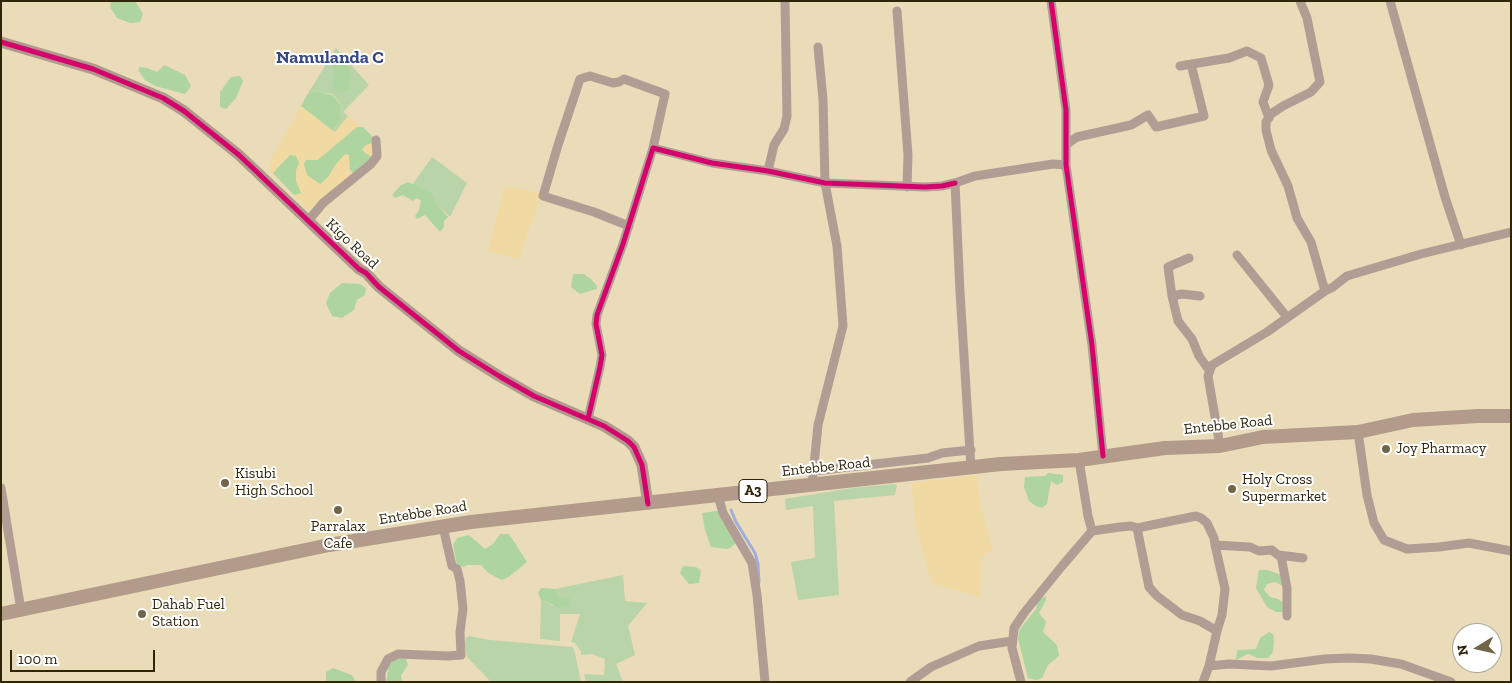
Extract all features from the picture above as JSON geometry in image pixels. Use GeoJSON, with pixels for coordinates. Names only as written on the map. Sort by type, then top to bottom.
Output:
{"type":"FeatureCollection","features":[{"type":"Feature","properties":{"kind":"main road","name":"Entebbe Road"},"geometry":{"type":"LineString","coordinates":[[1,614],[329,545],[526,515],[648,504],[718,495],[813,478],[929,473],[1080,460],[1165,448],[1220,446],[1263,437],[1358,432],[1413,420],[1511,416]]}},
{"type":"Feature","properties":{"kind":"street"},"geometry":{"type":"LineString","coordinates":[[768,171],[774,145],[784,129],[787,116],[786,1]]}},
{"type":"Feature","properties":{"kind":"street"},"geometry":{"type":"LineString","coordinates":[[1051,1],[1066,110],[1066,165],[1092,345],[1103,456]]}},
{"type":"Feature","properties":{"kind":"street"},"geometry":{"type":"LineString","coordinates":[[1300,1],[1307,18],[1320,82],[1311,92],[1271,114],[1266,122],[1266,130],[1271,150],[1288,186],[1299,225],[1311,242],[1325,291]]}},
{"type":"Feature","properties":{"kind":"street"},"geometry":{"type":"LineString","coordinates":[[1390,1],[1445,197],[1461,245]]}},
{"type":"Feature","properties":{"kind":"street"},"geometry":{"type":"LineString","coordinates":[[897,11],[908,155],[907,187]]}},
{"type":"Feature","properties":{"kind":"street","name":"Kigo Road"},"geometry":{"type":"LineString","coordinates":[[1,42],[93,69],[163,98],[184,111],[225,142],[379,287],[459,351],[534,396],[604,426],[628,441],[634,447],[642,466],[648,504]]}},
{"type":"Feature","properties":{"kind":"street"},"geometry":{"type":"LineString","coordinates":[[818,47],[823,99],[825,183],[837,246],[843,326],[819,419],[813,478],[928,458],[942,453],[971,450]]}},
{"type":"Feature","properties":{"kind":"street"},"geometry":{"type":"LineString","coordinates":[[1180,66],[1229,58],[1248,51],[1261,58],[1269,85],[1263,102],[1268,118]]}},
{"type":"Feature","properties":{"kind":"street"},"geometry":{"type":"LineString","coordinates":[[1067,144],[1077,137],[1131,125],[1148,115],[1156,127],[1204,116],[1191,64]]}},
{"type":"Feature","properties":{"kind":"street"},"geometry":{"type":"LineString","coordinates":[[588,419],[602,355],[596,324],[597,315],[629,226],[653,148],[664,94],[624,79],[613,83],[590,76],[580,79],[560,136],[543,196],[594,212],[629,226]]}},
{"type":"Feature","properties":{"kind":"street"},"geometry":{"type":"LineString","coordinates":[[308,221],[323,203],[371,164],[377,156],[376,140]]}},
{"type":"Feature","properties":{"kind":"street"},"geometry":{"type":"LineString","coordinates":[[653,148],[712,163],[768,171],[825,183],[907,187],[942,186],[975,176],[1053,164],[1066,165]]}},
{"type":"Feature","properties":{"kind":"street"},"geometry":{"type":"LineString","coordinates":[[955,183],[971,468]]}},
{"type":"Feature","properties":{"kind":"street"},"geometry":{"type":"LineString","coordinates":[[1220,446],[1208,376],[1212,365],[1267,332],[1347,276],[1421,254],[1511,232]]}},
{"type":"Feature","properties":{"kind":"street"},"geometry":{"type":"LineString","coordinates":[[1237,255],[1286,317]]}},
{"type":"Feature","properties":{"kind":"street"},"geometry":{"type":"LineString","coordinates":[[1188,258],[1168,267],[1172,296],[1178,321],[1192,339],[1199,356],[1209,370]]}},
{"type":"Feature","properties":{"kind":"street"},"geometry":{"type":"LineString","coordinates":[[1172,296],[1182,294],[1200,296]]}},
{"type":"Feature","properties":{"kind":"street"},"geometry":{"type":"LineString","coordinates":[[1358,432],[1367,495],[1374,523],[1384,540],[1407,549],[1469,544],[1511,551]]}},
{"type":"Feature","properties":{"kind":"street"},"geometry":{"type":"LineString","coordinates":[[928,458],[929,473]]}},
{"type":"Feature","properties":{"kind":"street"},"geometry":{"type":"LineString","coordinates":[[1080,460],[1092,531]]}},
{"type":"Feature","properties":{"kind":"street"},"geometry":{"type":"LineString","coordinates":[[1,488],[21,610]]}},
{"type":"Feature","properties":{"kind":"street"},"geometry":{"type":"LineString","coordinates":[[718,495],[723,513],[752,563],[765,682]]}},
{"type":"Feature","properties":{"kind":"street"},"geometry":{"type":"LineString","coordinates":[[1021,682],[1012,648],[1014,628],[1024,613],[1092,531],[1131,526],[1137,528],[1190,516],[1201,518],[1207,523],[1211,531],[1225,589],[1222,615],[1203,682]]}},
{"type":"Feature","properties":{"kind":"street"},"geometry":{"type":"LineString","coordinates":[[381,682],[381,672],[388,659],[398,654],[461,655],[460,632],[463,609],[460,580],[457,569],[452,566],[443,527]]}},
{"type":"Feature","properties":{"kind":"street"},"geometry":{"type":"LineString","coordinates":[[1137,528],[1149,587],[1157,596],[1182,615],[1200,621],[1217,631]]}},
{"type":"Feature","properties":{"kind":"street"},"geometry":{"type":"LineString","coordinates":[[1215,545],[1250,547],[1259,551],[1272,550],[1281,556],[1303,558]]}},
{"type":"Feature","properties":{"kind":"street"},"geometry":{"type":"LineString","coordinates":[[1281,556],[1286,588],[1287,616]]}},
{"type":"Feature","properties":{"kind":"street"},"geometry":{"type":"LineString","coordinates":[[910,682],[931,667],[975,648],[1012,641]]}},
{"type":"Feature","properties":{"kind":"street"},"geometry":{"type":"LineString","coordinates":[[1209,666],[1229,664],[1271,666],[1325,659],[1370,659],[1401,664],[1452,682]]}},
{"type":"Feature","properties":{"kind":"shaded area"},"geometry":{"type":"Polygon","coordinates":[[[301,106],[335,132],[348,116],[374,139],[374,154],[314,209],[308,209],[268,170],[274,153],[301,106]]]}},
{"type":"Feature","properties":{"kind":"shaded area"},"geometry":{"type":"Polygon","coordinates":[[[505,186],[540,193],[519,259],[488,251],[505,186]]]}},
{"type":"Feature","properties":{"kind":"shaded area"},"geometry":{"type":"Polygon","coordinates":[[[977,475],[980,507],[993,548],[981,558],[980,597],[932,583],[915,525],[912,483],[977,475]]]}},
{"type":"Feature","properties":{"kind":"green space"},"geometry":{"type":"Polygon","coordinates":[[[111,1],[135,1],[143,14],[140,22],[130,23],[117,18],[110,7],[111,1]]]}},
{"type":"Feature","properties":{"kind":"green space"},"geometry":{"type":"Polygon","coordinates":[[[336,48],[369,85],[343,112],[348,116],[335,132],[332,130],[341,120],[340,103],[332,94],[317,91],[307,95],[336,48]]]}},
{"type":"Feature","properties":{"kind":"green space"},"geometry":{"type":"Polygon","coordinates":[[[335,59],[342,59],[352,75],[348,90],[336,92],[332,82],[335,70],[331,64],[335,59]]]}},
{"type":"Feature","properties":{"kind":"green space"},"geometry":{"type":"Polygon","coordinates":[[[164,65],[185,75],[191,86],[185,94],[155,86],[145,80],[138,70],[140,67],[157,72],[164,65]]]}},
{"type":"Feature","properties":{"kind":"green space"},"geometry":{"type":"Polygon","coordinates":[[[240,76],[243,81],[236,98],[226,109],[220,107],[220,92],[231,77],[240,76]]]}},
{"type":"Feature","properties":{"kind":"green space"},"geometry":{"type":"Polygon","coordinates":[[[317,91],[332,95],[340,104],[341,120],[332,130],[301,106],[307,95],[317,91]]]}},
{"type":"Feature","properties":{"kind":"green space"},"geometry":{"type":"Polygon","coordinates":[[[357,127],[363,127],[373,137],[372,143],[362,149],[373,158],[355,175],[350,170],[349,155],[345,154],[328,177],[320,184],[307,175],[304,164],[306,160],[318,160],[357,127]]]}},
{"type":"Feature","properties":{"kind":"green space"},"geometry":{"type":"Polygon","coordinates":[[[290,155],[296,156],[299,163],[296,170],[296,181],[301,193],[294,195],[273,173],[290,155]]]}},
{"type":"Feature","properties":{"kind":"green space"},"geometry":{"type":"Polygon","coordinates":[[[432,157],[467,183],[450,217],[432,199],[410,188],[432,157]]]}},
{"type":"Feature","properties":{"kind":"green space"},"geometry":{"type":"Polygon","coordinates":[[[408,182],[431,193],[436,203],[448,217],[444,221],[444,227],[440,232],[425,215],[417,219],[415,216],[419,210],[421,200],[416,198],[413,201],[403,195],[395,198],[392,195],[401,185],[408,182]]]}},
{"type":"Feature","properties":{"kind":"green space"},"geometry":{"type":"Polygon","coordinates":[[[573,274],[584,274],[591,279],[597,286],[597,289],[580,294],[571,287],[573,274]]]}},
{"type":"Feature","properties":{"kind":"green space"},"geometry":{"type":"Polygon","coordinates":[[[342,283],[360,284],[366,288],[365,295],[357,300],[354,310],[342,318],[332,316],[326,303],[330,293],[342,283]]]}},
{"type":"Feature","properties":{"kind":"green space"},"geometry":{"type":"Polygon","coordinates":[[[1048,473],[1063,475],[1063,482],[1057,485],[1051,481],[1047,504],[1042,508],[1029,501],[1024,487],[1025,477],[1045,476],[1048,473]]]}},
{"type":"Feature","properties":{"kind":"green space"},"geometry":{"type":"Polygon","coordinates":[[[897,485],[895,495],[834,501],[839,595],[798,600],[791,562],[815,558],[813,506],[786,510],[785,499],[852,488],[897,485]]]}},
{"type":"Feature","properties":{"kind":"green space"},"geometry":{"type":"Polygon","coordinates":[[[725,512],[739,541],[728,549],[711,547],[705,530],[702,513],[725,512]]]}},
{"type":"Feature","properties":{"kind":"green space"},"geometry":{"type":"Polygon","coordinates":[[[500,534],[509,534],[527,562],[510,576],[502,580],[488,573],[481,565],[467,565],[464,567],[457,565],[453,545],[457,538],[469,535],[485,549],[493,544],[500,534]]]}},
{"type":"Feature","properties":{"kind":"green space"},"geometry":{"type":"Polygon","coordinates":[[[683,566],[696,567],[701,571],[699,583],[689,584],[680,573],[683,566]]]}},
{"type":"Feature","properties":{"kind":"green space"},"geometry":{"type":"Polygon","coordinates":[[[1259,570],[1267,570],[1282,575],[1283,586],[1275,582],[1267,584],[1264,590],[1270,597],[1284,603],[1283,612],[1276,612],[1267,607],[1256,588],[1259,570]]]}},
{"type":"Feature","properties":{"kind":"green space"},"geometry":{"type":"Polygon","coordinates":[[[623,575],[625,601],[647,603],[628,626],[635,655],[616,664],[623,682],[586,682],[584,674],[604,675],[605,659],[592,654],[581,655],[581,651],[575,643],[571,642],[580,614],[560,614],[560,641],[540,639],[541,600],[553,606],[559,600],[555,589],[623,575]]]}},
{"type":"Feature","properties":{"kind":"green space"},"geometry":{"type":"Polygon","coordinates":[[[541,588],[555,589],[559,599],[564,597],[570,598],[569,606],[560,608],[541,600],[538,593],[541,588]]]}},
{"type":"Feature","properties":{"kind":"green space"},"geometry":{"type":"Polygon","coordinates":[[[1046,596],[1046,600],[1039,613],[1046,622],[1043,632],[1057,645],[1059,656],[1048,665],[1042,678],[1036,680],[1028,678],[1018,639],[1019,630],[1036,609],[1038,600],[1046,596]]]}},
{"type":"Feature","properties":{"kind":"green space"},"geometry":{"type":"Polygon","coordinates":[[[1269,632],[1273,634],[1274,639],[1273,652],[1268,658],[1258,658],[1248,654],[1236,660],[1237,650],[1256,649],[1260,638],[1269,632]]]}},
{"type":"Feature","properties":{"kind":"green space"},"geometry":{"type":"Polygon","coordinates":[[[469,636],[490,640],[572,647],[581,682],[491,682],[467,657],[465,645],[466,638],[469,636]]]}},
{"type":"Feature","properties":{"kind":"green space"},"geometry":{"type":"Polygon","coordinates":[[[396,659],[406,659],[408,665],[401,675],[402,682],[386,682],[389,665],[396,659]]]}},
{"type":"Feature","properties":{"kind":"green space"},"geometry":{"type":"Polygon","coordinates":[[[333,668],[352,675],[356,682],[326,682],[326,672],[333,668]]]}},
{"type":"Feature","properties":{"kind":"waterway"},"geometry":{"type":"LineString","coordinates":[[731,510],[755,553],[759,582]]}},
{"type":"Feature","properties":{"kind":"cycle path"},"geometry":{"type":"LineString","coordinates":[[1051,1],[1066,110],[1066,165],[1092,345],[1103,456]]}},
{"type":"Feature","properties":{"kind":"cycle path"},"geometry":{"type":"LineString","coordinates":[[1,42],[93,69],[163,98],[184,111],[239,155],[379,287],[459,351],[534,396],[604,426],[628,441],[634,447],[642,465],[648,504]]}},
{"type":"Feature","properties":{"kind":"cycle path"},"geometry":{"type":"LineString","coordinates":[[588,419],[602,355],[596,324],[597,315],[623,244],[653,148],[712,163],[768,171],[825,183],[925,187],[955,183]]}},
{"type":"Feature","properties":{"kind":"place","name":"Joy Pharmacy"},"geometry":{"type":"Point","coordinates":[1386,449]}},
{"type":"Feature","properties":{"kind":"place","name":"Kisubi High School"},"geometry":{"type":"Point","coordinates":[225,483]}},
{"type":"Feature","properties":{"kind":"place","name":"Holy Cross Supermarket"},"geometry":{"type":"Point","coordinates":[1232,489]}},
{"type":"Feature","properties":{"kind":"place","name":"Parralax Cafe"},"geometry":{"type":"Point","coordinates":[338,510]}},
{"type":"Feature","properties":{"kind":"place","name":"Dahab Fuel Station"},"geometry":{"type":"Point","coordinates":[142,614]}},
{"type":"Feature","properties":{"kind":"district","name":"Namulanda C"},"geometry":{"type":"Point","coordinates":[330,58]}}]}
